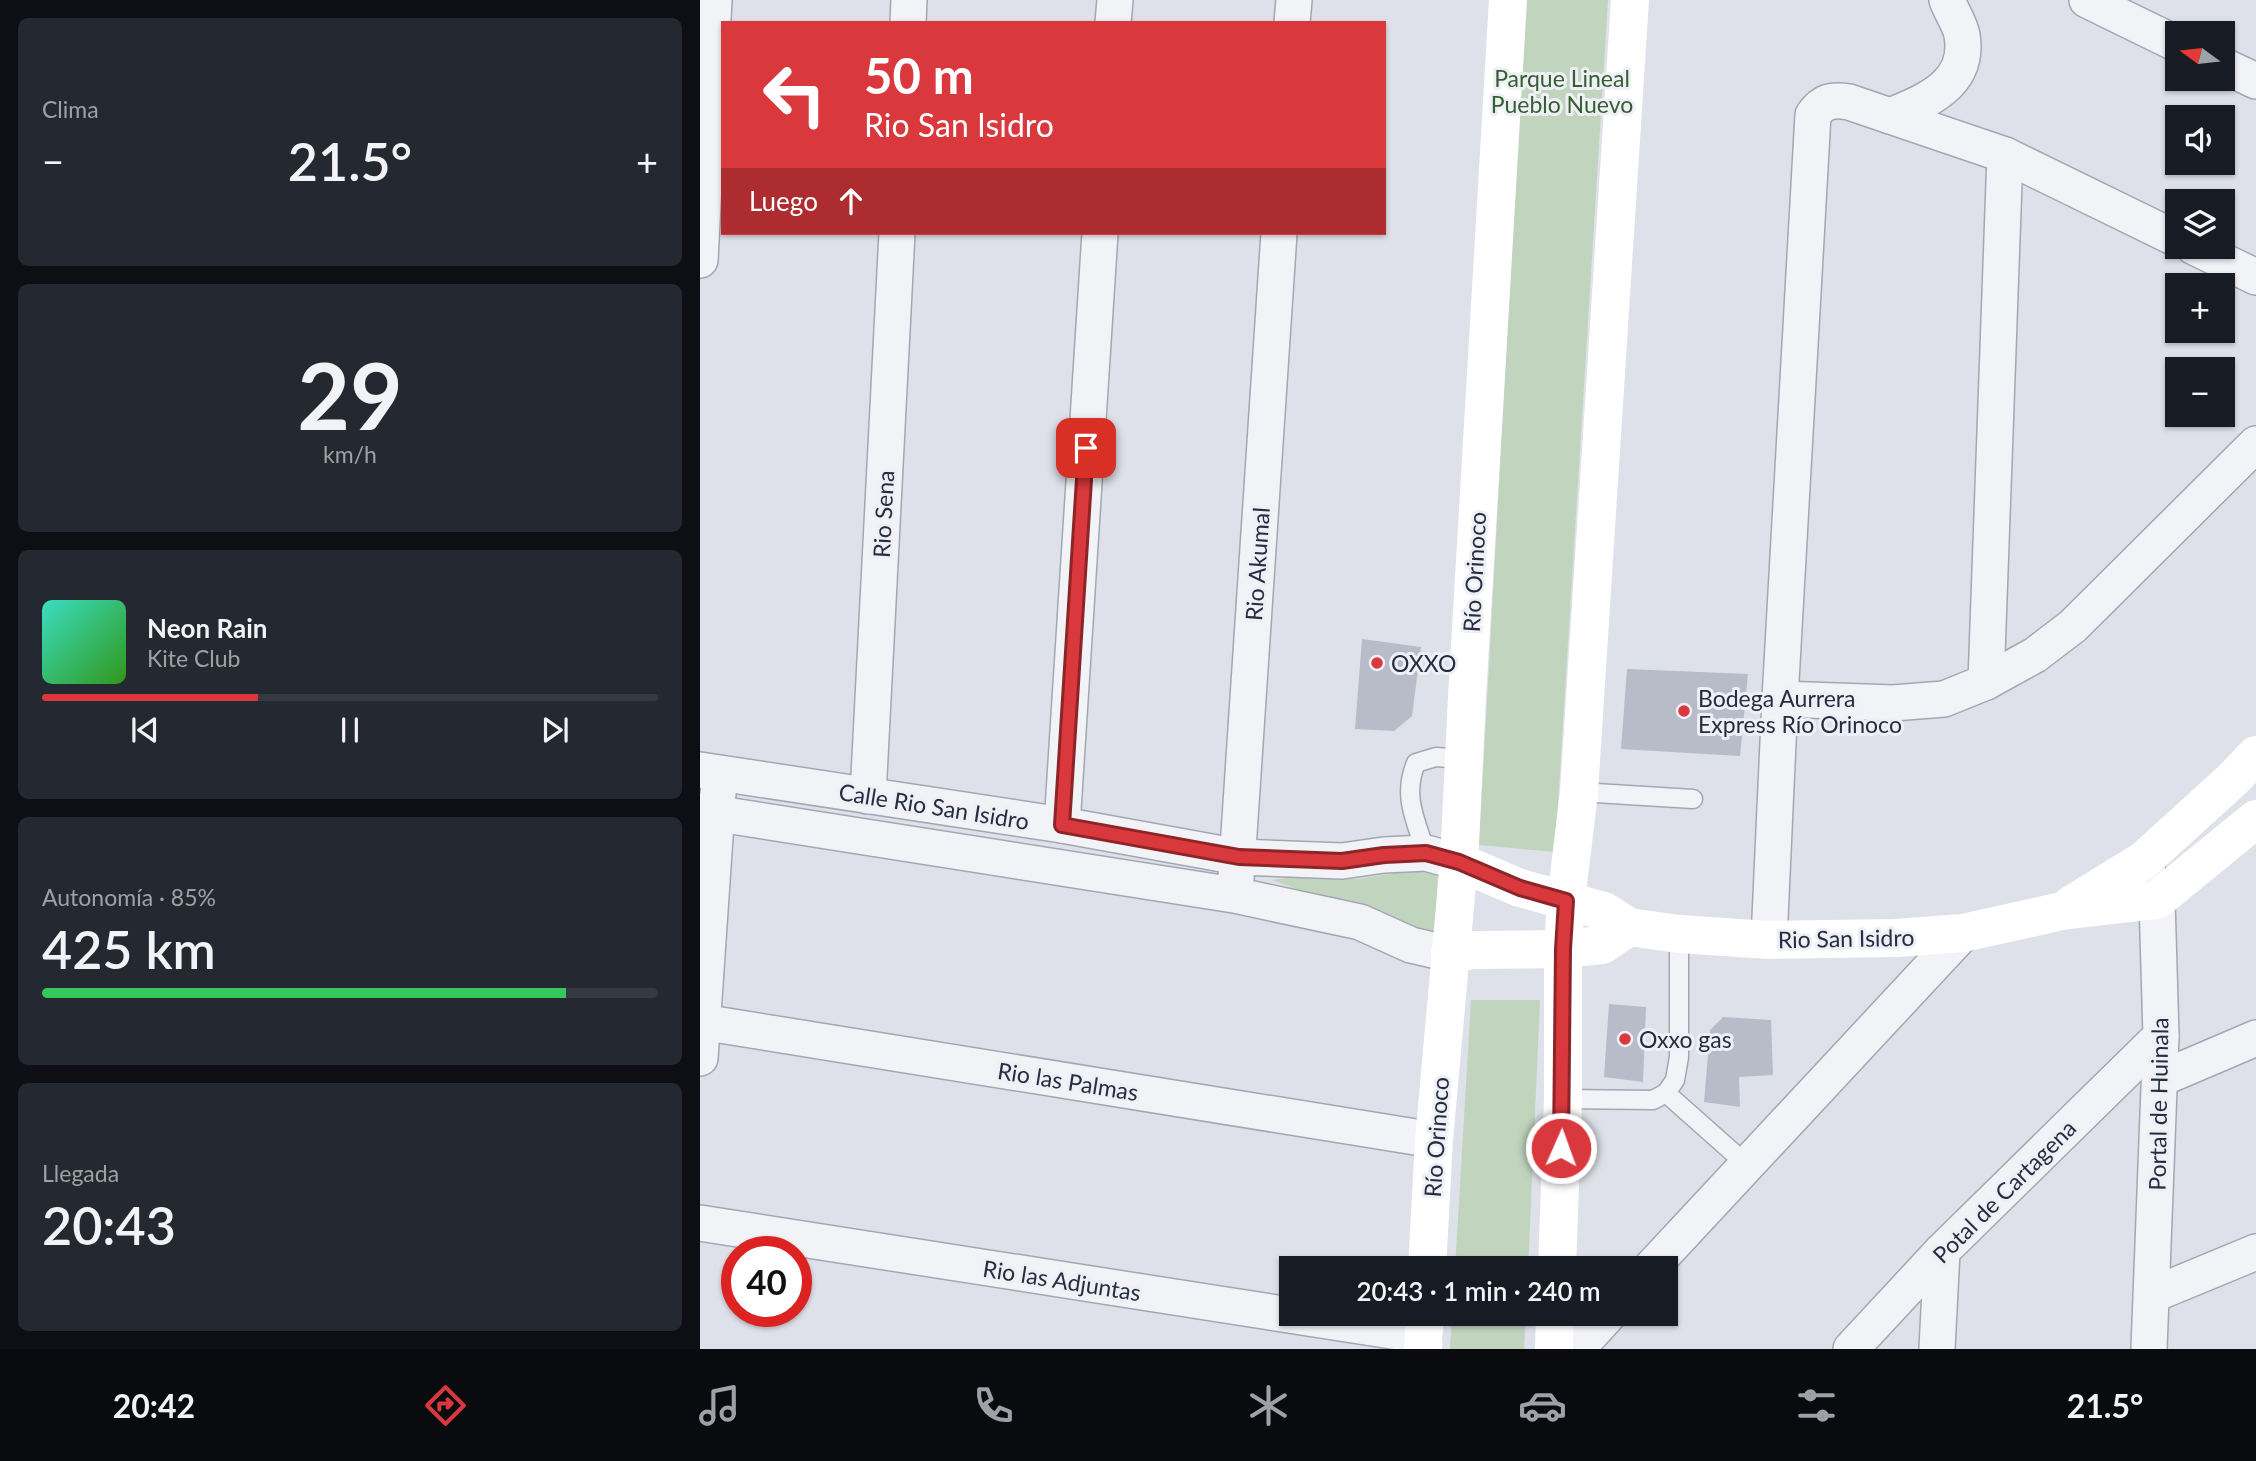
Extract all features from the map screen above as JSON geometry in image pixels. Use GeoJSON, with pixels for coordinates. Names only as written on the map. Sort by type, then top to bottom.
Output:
{"type":"FeatureCollection","features":[{"type":"Feature","properties":{"kind":"street"},"geometry":{"type":"LineString","coordinates":[[908,21],[909,0]]}},
{"type":"Feature","properties":{"kind":"street"},"geometry":{"type":"LineString","coordinates":[[1113,21],[1115,0]]}},
{"type":"Feature","properties":{"kind":"street"},"geometry":{"type":"LineString","coordinates":[[1292,21],[1294,0]]}},
{"type":"Feature","properties":{"kind":"street","name":"Río Orinoco"},"geometry":{"type":"LineString","coordinates":[[1428,1256],[1434,1139],[1450,954],[1443,858],[1463,759],[1508,0]]}},
{"type":"Feature","properties":{"kind":"street"},"geometry":{"type":"LineString","coordinates":[[1557,1256],[1563,1099],[1563,949],[1578,792],[1630,0]]}},
{"type":"Feature","properties":{"kind":"street"},"geometry":{"type":"LineString","coordinates":[[1890,116],[1918,105],[1947,88],[1962,60],[1962,34],[1947,0]]}},
{"type":"Feature","properties":{"kind":"street"},"geometry":{"type":"LineString","coordinates":[[2087,0],[2165,38]]}},
{"type":"Feature","properties":{"kind":"street"},"geometry":{"type":"LineString","coordinates":[[700,260],[709,15]]}},
{"type":"Feature","properties":{"kind":"street"},"geometry":{"type":"LineString","coordinates":[[2235,71],[2256,81]]}},
{"type":"Feature","properties":{"kind":"street"},"geometry":{"type":"LineString","coordinates":[[1769,940],[1813,115],[1820,105],[1834,99],[1849,102],[2004,155],[2165,233]]}},
{"type":"Feature","properties":{"kind":"street"},"geometry":{"type":"LineString","coordinates":[[1986,682],[2004,155]]}},
{"type":"Feature","properties":{"kind":"street","name":"Rio Sena"},"geometry":{"type":"LineString","coordinates":[[869,796],[897,235]]}},
{"type":"Feature","properties":{"kind":"street"},"geometry":{"type":"LineString","coordinates":[[1062,825],[1100,235]]}},
{"type":"Feature","properties":{"kind":"street","name":"Rio Akumal"},"geometry":{"type":"LineString","coordinates":[[1234,895],[1239,857],[1279,235]]}},
{"type":"Feature","properties":{"kind":"street"},"geometry":{"type":"LineString","coordinates":[[2219,259],[2256,277]]}},
{"type":"Feature","properties":{"kind":"street"},"geometry":{"type":"LineString","coordinates":[[1780,699],[1893,703],[1944,699],[1986,682],[2035,655],[2073,626],[2256,444]]}},
{"type":"Feature","properties":{"kind":"street","name":"Rio San Isidro"},"geometry":{"type":"LineString","coordinates":[[2062,911],[2144,860],[2256,755]]}},
{"type":"Feature","properties":{"kind":"street"},"geometry":{"type":"LineString","coordinates":[[700,1058],[709,771]]}},
{"type":"Feature","properties":{"kind":"street","name":"Calle Rio San Isidro"},"geometry":{"type":"LineString","coordinates":[[709,771],[1062,825],[1239,857],[1342,861],[1384,855],[1443,858]]}},
{"type":"Feature","properties":{"kind":"street","name":"Calle Rio San Isidro"},"geometry":{"type":"LineString","coordinates":[[708,812],[1234,895],[1360,922],[1411,945],[1450,954]]}},
{"type":"Feature","properties":{"kind":"street"},"geometry":{"type":"LineString","coordinates":[[2157,900],[2256,819]]}},
{"type":"Feature","properties":{"kind":"street","name":"Rio San Isidro"},"geometry":{"type":"LineString","coordinates":[[1443,858],[1520,888],[1604,911],[1629,927],[1679,934],[1769,940],[1896,939],[1963,933],[2062,911],[2157,900]]}},
{"type":"Feature","properties":{"kind":"street","name":"Portal de Huinala"},"geometry":{"type":"LineString","coordinates":[[2144,860],[2157,900],[2161,1036],[2149,1349]]}},
{"type":"Feature","properties":{"kind":"street"},"geometry":{"type":"LineString","coordinates":[[1450,954],[1474,950],[1563,949],[1602,945],[1629,927]]}},
{"type":"Feature","properties":{"kind":"street"},"geometry":{"type":"LineString","coordinates":[[1662,1256],[1963,933]]}},
{"type":"Feature","properties":{"kind":"street","name":"Rio las Palmas"},"geometry":{"type":"LineString","coordinates":[[702,1022],[1434,1139]]}},
{"type":"Feature","properties":{"kind":"street","name":"Potal de Cartagena"},"geometry":{"type":"LineString","coordinates":[[1851,1349],[1942,1251],[2161,1036]]}},
{"type":"Feature","properties":{"kind":"street"},"geometry":{"type":"LineString","coordinates":[[2160,1079],[2256,1038]]}},
{"type":"Feature","properties":{"kind":"street","name":"Rio las Adjuntas"},"geometry":{"type":"LineString","coordinates":[[700,1223],[1424,1333]]}},
{"type":"Feature","properties":{"kind":"street"},"geometry":{"type":"LineString","coordinates":[[1937,1349],[1942,1251]]}},
{"type":"Feature","properties":{"kind":"street"},"geometry":{"type":"LineString","coordinates":[[2152,1295],[2256,1252]]}},
{"type":"Feature","properties":{"kind":"street"},"geometry":{"type":"LineString","coordinates":[[1554,1349],[1555,1326]]}},
{"type":"Feature","properties":{"kind":"street"},"geometry":{"type":"LineString","coordinates":[[1577,1349],[1598,1326]]}},
{"type":"Feature","properties":{"kind":"lane"},"geometry":{"type":"LineString","coordinates":[[1443,858],[1409,797],[1411,776],[1416,763],[1426,758],[1463,759]]}},
{"type":"Feature","properties":{"kind":"lane"},"geometry":{"type":"LineString","coordinates":[[1578,792],[1693,799]]}},
{"type":"Feature","properties":{"kind":"lane"},"geometry":{"type":"LineString","coordinates":[[1563,1099],[1653,1100],[1666,1093],[1675,1080],[1679,1057],[1679,934]]}},
{"type":"Feature","properties":{"kind":"lane"},"geometry":{"type":"LineString","coordinates":[[1666,1093],[1746,1164]]}},
{"type":"Feature","properties":{"kind":"green space","name":"Parque Lineal Pueblo Nuevo"},"geometry":{"type":"Polygon","coordinates":[[[1526,0],[1608,0],[1555,852],[1479,845],[1526,0]]]}},
{"type":"Feature","properties":{"kind":"green space"},"geometry":{"type":"Polygon","coordinates":[[[1438,866],[1436,941],[1272,880],[1300,876],[1357,879],[1438,866]]]}},
{"type":"Feature","properties":{"kind":"green space"},"geometry":{"type":"Polygon","coordinates":[[[1471,1000],[1540,1000],[1529,1256],[1456,1256],[1471,1000]]]}},
{"type":"Feature","properties":{"kind":"green space"},"geometry":{"type":"Polygon","coordinates":[[[1451,1326],[1525,1326],[1524,1349],[1450,1349],[1451,1326]]]}},
{"type":"Feature","properties":{"kind":"building"},"geometry":{"type":"Polygon","coordinates":[[[1362,639],[1421,647],[1412,716],[1394,731],[1355,729],[1362,639]]]}},
{"type":"Feature","properties":{"kind":"building","name":"Bodega Aurrera Express Río Orinoco"},"geometry":{"type":"Polygon","coordinates":[[[1627,669],[1748,674],[1740,756],[1621,749],[1627,669]]]}},
{"type":"Feature","properties":{"kind":"building"},"geometry":{"type":"Polygon","coordinates":[[[1609,1004],[1646,1007],[1643,1082],[1604,1077],[1609,1004]]]}},
{"type":"Feature","properties":{"kind":"building"},"geometry":{"type":"Polygon","coordinates":[[[1723,1017],[1771,1020],[1773,1075],[1739,1077],[1740,1107],[1704,1102],[1710,1030],[1723,1017]]]}},
{"type":"Feature","properties":{"kind":"place","name":"OXXO"},"geometry":{"type":"Point","coordinates":[1377,663]}},
{"type":"Feature","properties":{"kind":"place","name":"Bodega Aurrera Express Río Orinoco"},"geometry":{"type":"Point","coordinates":[1684,711]}},
{"type":"Feature","properties":{"kind":"place","name":"Oxxo gas"},"geometry":{"type":"Point","coordinates":[1625,1039]}},
{"type":"Feature","properties":{"kind":"route"},"geometry":{"type":"LineString","coordinates":[[1086,448],[1062,825],[1239,857],[1342,861],[1426,853],[1459,862],[1520,888],[1566,901],[1561,1148]]}}]}
